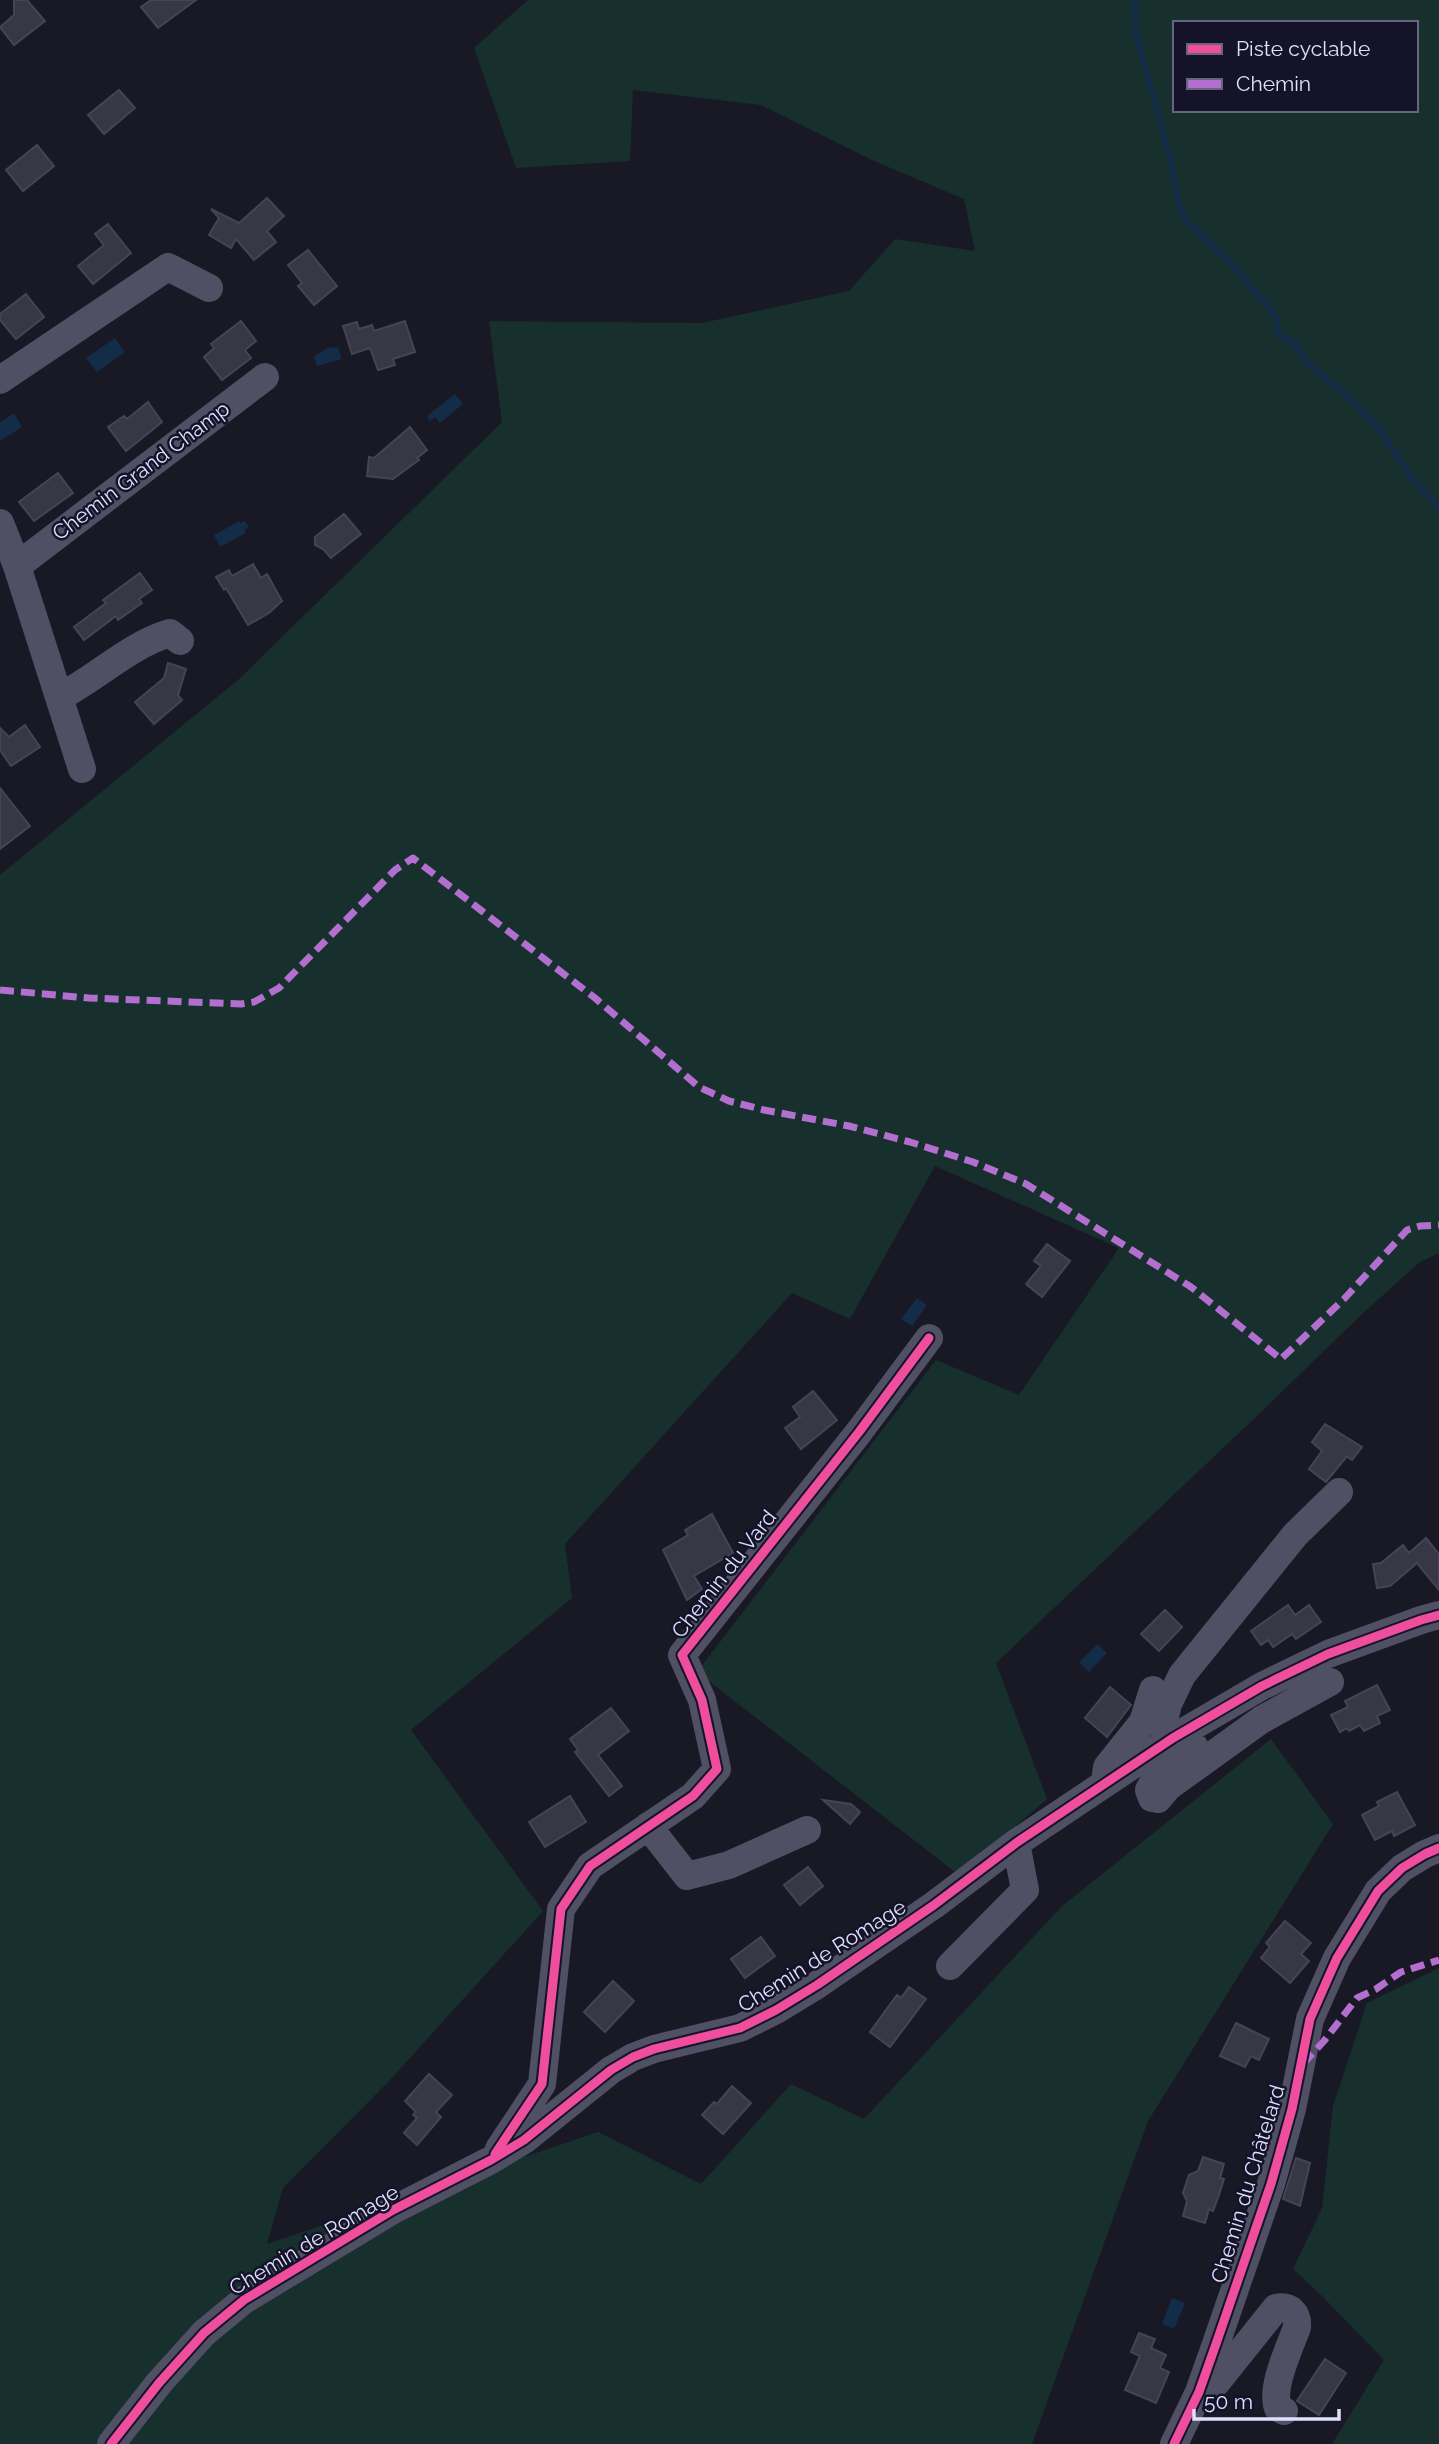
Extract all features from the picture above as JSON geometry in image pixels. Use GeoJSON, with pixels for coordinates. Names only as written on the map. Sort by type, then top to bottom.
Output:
{"type":"FeatureCollection","features":[{"type":"Feature","properties":{"kind":"street"},"geometry":{"type":"LineString","coordinates":[[0,380],[168,267],[209,288]]}},
{"type":"Feature","properties":{"kind":"street","name":"Chemin Grand Champ"},"geometry":{"type":"LineString","coordinates":[[17,566],[265,377]]}},
{"type":"Feature","properties":{"kind":"street"},"geometry":{"type":"LineString","coordinates":[[0,523],[17,566],[82,769]]}},
{"type":"Feature","properties":{"kind":"street"},"geometry":{"type":"LineString","coordinates":[[59,697],[82,685],[149,639],[170,633],[180,641]]}},
{"type":"Feature","properties":{"kind":"street","name":"Chemin du Vard"},"geometry":{"type":"LineString","coordinates":[[491,2160],[542,2084],[561,1909],[590,1866],[693,1797],[717,1769],[702,1700],[682,1655],[859,1432],[929,1338]]}},
{"type":"Feature","properties":{"kind":"street"},"geometry":{"type":"LineString","coordinates":[[1331,1682],[1261,1720],[1168,1787],[1158,1799],[1152,1798],[1149,1790],[1153,1782],[1187,1756],[1194,1746],[1186,1736],[1173,1738],[1164,1731],[1168,1704],[1182,1675],[1296,1535],[1339,1492]]}},
{"type":"Feature","properties":{"kind":"street","name":"Chemin de Romage"},"geometry":{"type":"LineString","coordinates":[[111,2444],[159,2383],[204,2333],[244,2300],[393,2210],[524,2140],[611,2070],[654,2049],[740,2028],[786,2004],[934,1905],[1016,1843],[1173,1738],[1262,1686],[1328,1654],[1421,1619],[1439,1615]]}},
{"type":"Feature","properties":{"kind":"street"},"geometry":{"type":"LineString","coordinates":[[1104,1785],[1107,1768],[1143,1722],[1153,1690]]}},
{"type":"Feature","properties":{"kind":"street"},"geometry":{"type":"LineString","coordinates":[[648,1826],[687,1876],[729,1865],[807,1830]]}},
{"type":"Feature","properties":{"kind":"street"},"geometry":{"type":"LineString","coordinates":[[950,1966],[1025,1890],[1016,1843]]}},
{"type":"Feature","properties":{"kind":"street","name":"Chemin du Châtelard"},"geometry":{"type":"LineString","coordinates":[[1174,2444],[1199,2392],[1271,2184],[1292,2109],[1310,2019],[1325,1985],[1347,1941],[1378,1891],[1402,1868],[1439,1848]]}},
{"type":"Feature","properties":{"kind":"street"},"geometry":{"type":"LineString","coordinates":[[1199,2392],[1216,2383],[1276,2308],[1284,2306],[1292,2310],[1297,2318],[1297,2327],[1278,2384],[1275,2402],[1278,2408],[1284,2411]]}},
{"type":"Feature","properties":{"kind":"green space"},"geometry":{"type":"Polygon","coordinates":[[[528,0],[1439,0],[1439,1253],[1420,1262],[1361,1315],[996,1663],[1047,1799],[959,1875],[697,1672],[936,1360],[1019,1395],[1119,1248],[935,1166],[850,1319],[792,1293],[565,1544],[572,1598],[411,1730],[543,1911],[391,2079],[283,2188],[267,2244],[598,2132],[701,2184],[791,2084],[864,2119],[1062,1906],[1271,1739],[1333,1824],[1148,2121],[1032,2444],[0,2444],[0,875],[238,680],[502,422],[489,321],[702,323],[849,291],[895,239],[975,251],[964,199],[874,161],[761,105],[633,90],[630,161],[516,168],[474,48],[528,0]]]}},
{"type":"Feature","properties":{"kind":"green space"},"geometry":{"type":"Polygon","coordinates":[[[1439,1968],[1439,2444],[1332,2444],[1384,2360],[1293,2269],[1322,2208],[1333,2106],[1367,2003],[1439,1968]]]}},
{"type":"Feature","properties":{"kind":"water"},"geometry":{"type":"Polygon","coordinates":[[[115,338],[125,352],[97,372],[86,358],[115,338]]]}},
{"type":"Feature","properties":{"kind":"water"},"geometry":{"type":"Polygon","coordinates":[[[338,347],[342,359],[317,366],[314,356],[328,348],[338,347]]]}},
{"type":"Feature","properties":{"kind":"water"},"geometry":{"type":"Polygon","coordinates":[[[455,394],[463,404],[440,423],[435,417],[430,421],[427,416],[455,394]]]}},
{"type":"Feature","properties":{"kind":"water"},"geometry":{"type":"Polygon","coordinates":[[[14,413],[22,427],[0,441],[0,422],[14,413]]]}},
{"type":"Feature","properties":{"kind":"water"},"geometry":{"type":"Polygon","coordinates":[[[239,521],[245,521],[249,527],[244,530],[246,533],[220,547],[214,535],[239,521]]]}},
{"type":"Feature","properties":{"kind":"water"},"geometry":{"type":"Polygon","coordinates":[[[917,1298],[927,1305],[912,1326],[901,1319],[917,1298]]]}},
{"type":"Feature","properties":{"kind":"water"},"geometry":{"type":"Polygon","coordinates":[[[1098,1644],[1107,1653],[1089,1672],[1079,1662],[1098,1644]]]}},
{"type":"Feature","properties":{"kind":"water"},"geometry":{"type":"Polygon","coordinates":[[[1172,2298],[1185,2303],[1174,2329],[1162,2324],[1172,2298]]]}},
{"type":"Feature","properties":{"kind":"building"},"geometry":{"type":"Polygon","coordinates":[[[14,0],[27,0],[45,21],[14,45],[0,27],[14,15],[14,0]]]}},
{"type":"Feature","properties":{"kind":"building"},"geometry":{"type":"Polygon","coordinates":[[[151,0],[196,0],[158,28],[141,7],[151,0]]]}},
{"type":"Feature","properties":{"kind":"building"},"geometry":{"type":"Polygon","coordinates":[[[119,90],[135,108],[104,134],[88,115],[119,90]]]}},
{"type":"Feature","properties":{"kind":"building"},"geometry":{"type":"Polygon","coordinates":[[[37,145],[54,166],[23,191],[6,170],[37,145]]]}},
{"type":"Feature","properties":{"kind":"building"},"geometry":{"type":"Polygon","coordinates":[[[267,198],[284,216],[267,231],[276,242],[254,260],[236,239],[231,248],[209,235],[219,218],[211,209],[239,223],[267,198]]]}},
{"type":"Feature","properties":{"kind":"building"},"geometry":{"type":"Polygon","coordinates":[[[108,224],[131,253],[93,284],[78,266],[104,245],[95,234],[108,224]]]}},
{"type":"Feature","properties":{"kind":"building"},"geometry":{"type":"Polygon","coordinates":[[[308,250],[337,286],[314,305],[298,286],[302,283],[288,265],[308,250]]]}},
{"type":"Feature","properties":{"kind":"building"},"geometry":{"type":"Polygon","coordinates":[[[26,294],[44,317],[16,339],[0,320],[0,314],[26,294]]]}},
{"type":"Feature","properties":{"kind":"building"},"geometry":{"type":"Polygon","coordinates":[[[241,321],[256,341],[245,350],[251,358],[222,380],[204,357],[214,348],[211,344],[241,321]]]}},
{"type":"Feature","properties":{"kind":"building"},"geometry":{"type":"Polygon","coordinates":[[[405,321],[415,352],[393,359],[395,365],[378,370],[370,348],[352,354],[343,326],[357,322],[359,329],[372,325],[374,331],[405,321]]]}},
{"type":"Feature","properties":{"kind":"building"},"geometry":{"type":"Polygon","coordinates":[[[148,402],[162,422],[126,451],[108,427],[124,416],[127,419],[148,402]]]}},
{"type":"Feature","properties":{"kind":"building"},"geometry":{"type":"Polygon","coordinates":[[[410,427],[427,450],[417,458],[419,460],[393,479],[367,476],[369,457],[374,458],[410,427]]]}},
{"type":"Feature","properties":{"kind":"building"},"geometry":{"type":"Polygon","coordinates":[[[58,473],[73,493],[34,521],[19,502],[58,473]]]}},
{"type":"Feature","properties":{"kind":"building"},"geometry":{"type":"Polygon","coordinates":[[[344,514],[361,534],[331,558],[315,545],[315,537],[344,514]]]}},
{"type":"Feature","properties":{"kind":"building"},"geometry":{"type":"Polygon","coordinates":[[[253,564],[261,578],[267,574],[282,601],[269,613],[248,625],[226,588],[224,590],[216,577],[229,570],[232,576],[253,564]]]}},
{"type":"Feature","properties":{"kind":"building"},"geometry":{"type":"Polygon","coordinates":[[[140,573],[152,590],[139,599],[142,603],[118,620],[116,616],[84,640],[74,627],[106,603],[103,600],[140,573]]]}},
{"type":"Feature","properties":{"kind":"building"},"geometry":{"type":"Polygon","coordinates":[[[168,663],[186,669],[178,695],[182,700],[154,724],[135,702],[164,678],[168,663]]]}},
{"type":"Feature","properties":{"kind":"building"},"geometry":{"type":"Polygon","coordinates":[[[25,725],[40,747],[11,766],[0,750],[0,728],[9,737],[25,725]]]}},
{"type":"Feature","properties":{"kind":"building"},"geometry":{"type":"Polygon","coordinates":[[[0,788],[30,826],[0,849],[0,788]]]}},
{"type":"Feature","properties":{"kind":"building"},"geometry":{"type":"Polygon","coordinates":[[[1047,1244],[1070,1261],[1042,1297],[1026,1284],[1041,1266],[1034,1261],[1047,1244]]]}},
{"type":"Feature","properties":{"kind":"building"},"geometry":{"type":"Polygon","coordinates":[[[813,1391],[837,1420],[801,1449],[785,1428],[800,1417],[793,1407],[813,1391]]]}},
{"type":"Feature","properties":{"kind":"building"},"geometry":{"type":"Polygon","coordinates":[[[1325,1424],[1362,1447],[1352,1460],[1347,1456],[1326,1482],[1309,1469],[1322,1451],[1312,1442],[1325,1424]]]}},
{"type":"Feature","properties":{"kind":"building"},"geometry":{"type":"Polygon","coordinates":[[[712,1514],[733,1553],[694,1576],[702,1589],[687,1600],[663,1550],[688,1535],[685,1530],[712,1514]]]}},
{"type":"Feature","properties":{"kind":"building"},"geometry":{"type":"Polygon","coordinates":[[[1426,1538],[1439,1554],[1439,1590],[1417,1563],[1390,1586],[1377,1588],[1373,1564],[1381,1563],[1403,1545],[1409,1553],[1426,1538]]]}},
{"type":"Feature","properties":{"kind":"building"},"geometry":{"type":"Polygon","coordinates":[[[1288,1605],[1295,1615],[1309,1605],[1321,1622],[1296,1639],[1292,1634],[1273,1647],[1268,1640],[1261,1645],[1251,1631],[1288,1605]]]}},
{"type":"Feature","properties":{"kind":"building"},"geometry":{"type":"Polygon","coordinates":[[[1165,1610],[1182,1627],[1159,1651],[1141,1634],[1165,1610]]]}},
{"type":"Feature","properties":{"kind":"building"},"geometry":{"type":"Polygon","coordinates":[[[1377,1685],[1390,1710],[1377,1716],[1380,1723],[1364,1731],[1360,1725],[1340,1732],[1331,1715],[1348,1707],[1345,1701],[1377,1685]]]}},
{"type":"Feature","properties":{"kind":"building"},"geometry":{"type":"Polygon","coordinates":[[[1110,1687],[1131,1705],[1107,1737],[1085,1718],[1110,1687]]]}},
{"type":"Feature","properties":{"kind":"building"},"geometry":{"type":"Polygon","coordinates":[[[611,1708],[629,1731],[598,1755],[622,1786],[609,1796],[575,1752],[578,1750],[570,1739],[611,1708]]]}},
{"type":"Feature","properties":{"kind":"building"},"geometry":{"type":"Polygon","coordinates":[[[1397,1792],[1415,1825],[1394,1836],[1392,1831],[1375,1840],[1362,1815],[1379,1806],[1377,1802],[1397,1792]]]}},
{"type":"Feature","properties":{"kind":"building"},"geometry":{"type":"Polygon","coordinates":[[[570,1796],[586,1822],[545,1847],[529,1822],[570,1796]]]}},
{"type":"Feature","properties":{"kind":"building"},"geometry":{"type":"Polygon","coordinates":[[[823,1800],[851,1804],[860,1812],[850,1824],[823,1800]]]}},
{"type":"Feature","properties":{"kind":"building"},"geometry":{"type":"Polygon","coordinates":[[[808,1867],[823,1886],[800,1905],[784,1885],[808,1867]]]}},
{"type":"Feature","properties":{"kind":"building"},"geometry":{"type":"Polygon","coordinates":[[[1285,1921],[1311,1943],[1301,1954],[1309,1961],[1290,1983],[1261,1958],[1270,1947],[1266,1943],[1285,1921]]]}},
{"type":"Feature","properties":{"kind":"building"},"geometry":{"type":"Polygon","coordinates":[[[761,1937],[775,1956],[745,1978],[731,1959],[761,1937]]]}},
{"type":"Feature","properties":{"kind":"building"},"geometry":{"type":"Polygon","coordinates":[[[613,1981],[634,2001],[605,2032],[584,2012],[613,1981]]]}},
{"type":"Feature","properties":{"kind":"building"},"geometry":{"type":"Polygon","coordinates":[[[909,1987],[926,1999],[890,2047],[870,2032],[897,1995],[901,1998],[909,1987]]]}},
{"type":"Feature","properties":{"kind":"building"},"geometry":{"type":"Polygon","coordinates":[[[1236,2023],[1269,2039],[1259,2060],[1251,2056],[1245,2067],[1220,2056],[1236,2023]]]}},
{"type":"Feature","properties":{"kind":"building"},"geometry":{"type":"Polygon","coordinates":[[[429,2074],[452,2095],[436,2112],[441,2117],[417,2145],[404,2133],[417,2118],[413,2115],[416,2112],[405,2101],[429,2074]]]}},
{"type":"Feature","properties":{"kind":"building"},"geometry":{"type":"Polygon","coordinates":[[[732,2086],[751,2103],[723,2134],[702,2115],[714,2102],[717,2104],[732,2086]]]}},
{"type":"Feature","properties":{"kind":"building"},"geometry":{"type":"Polygon","coordinates":[[[1203,2157],[1224,2164],[1220,2178],[1224,2179],[1219,2195],[1213,2211],[1209,2209],[1205,2223],[1183,2216],[1187,2201],[1183,2193],[1189,2175],[1198,2171],[1203,2157]]]}},
{"type":"Feature","properties":{"kind":"building"},"geometry":{"type":"Polygon","coordinates":[[[1296,2158],[1310,2163],[1300,2206],[1283,2199],[1296,2158]]]}},
{"type":"Feature","properties":{"kind":"building"},"geometry":{"type":"Polygon","coordinates":[[[1139,2333],[1155,2339],[1151,2348],[1166,2355],[1160,2368],[1169,2372],[1156,2403],[1125,2390],[1140,2356],[1131,2352],[1139,2333]]]}},
{"type":"Feature","properties":{"kind":"building"},"geometry":{"type":"Polygon","coordinates":[[[1325,2359],[1346,2373],[1319,2415],[1297,2401],[1325,2359]]]}},
{"type":"Feature","properties":{"kind":"waterway"},"geometry":{"type":"LineString","coordinates":[[1135,0],[1136,34],[1185,220],[1229,261],[1276,316],[1278,335],[1295,344],[1308,364],[1344,393],[1378,427],[1411,477],[1439,508]]}},
{"type":"Feature","properties":{"kind":"marked path"},"geometry":{"type":"LineString","coordinates":[[0,990],[89,998],[241,1004],[254,1002],[279,988],[395,870],[413,858],[595,998],[699,1087],[729,1101],[849,1126],[910,1142],[973,1162],[1026,1184],[1191,1287],[1281,1359],[1344,1299],[1407,1230],[1439,1225]]}},
{"type":"Feature","properties":{"kind":"marked path"},"geometry":{"type":"LineString","coordinates":[[1303,2064],[1357,1998],[1401,1972],[1439,1960]]}},
{"type":"Feature","properties":{"kind":"cycle path"},"geometry":{"type":"LineString","coordinates":[[495,2154],[542,2084],[561,1909],[590,1866],[693,1796],[717,1769],[702,1700],[682,1655],[859,1432],[929,1338]]}},
{"type":"Feature","properties":{"kind":"cycle path"},"geometry":{"type":"LineString","coordinates":[[111,2444],[159,2383],[204,2333],[244,2300],[393,2210],[524,2140],[611,2070],[654,2049],[740,2028],[776,2010],[934,1905],[1016,1843],[1173,1738],[1262,1686],[1328,1654],[1439,1615]]}},
{"type":"Feature","properties":{"kind":"cycle path"},"geometry":{"type":"LineString","coordinates":[[1174,2444],[1199,2392],[1271,2184],[1292,2109],[1310,2019],[1337,1958],[1378,1891],[1402,1868],[1439,1848]]}}]}
